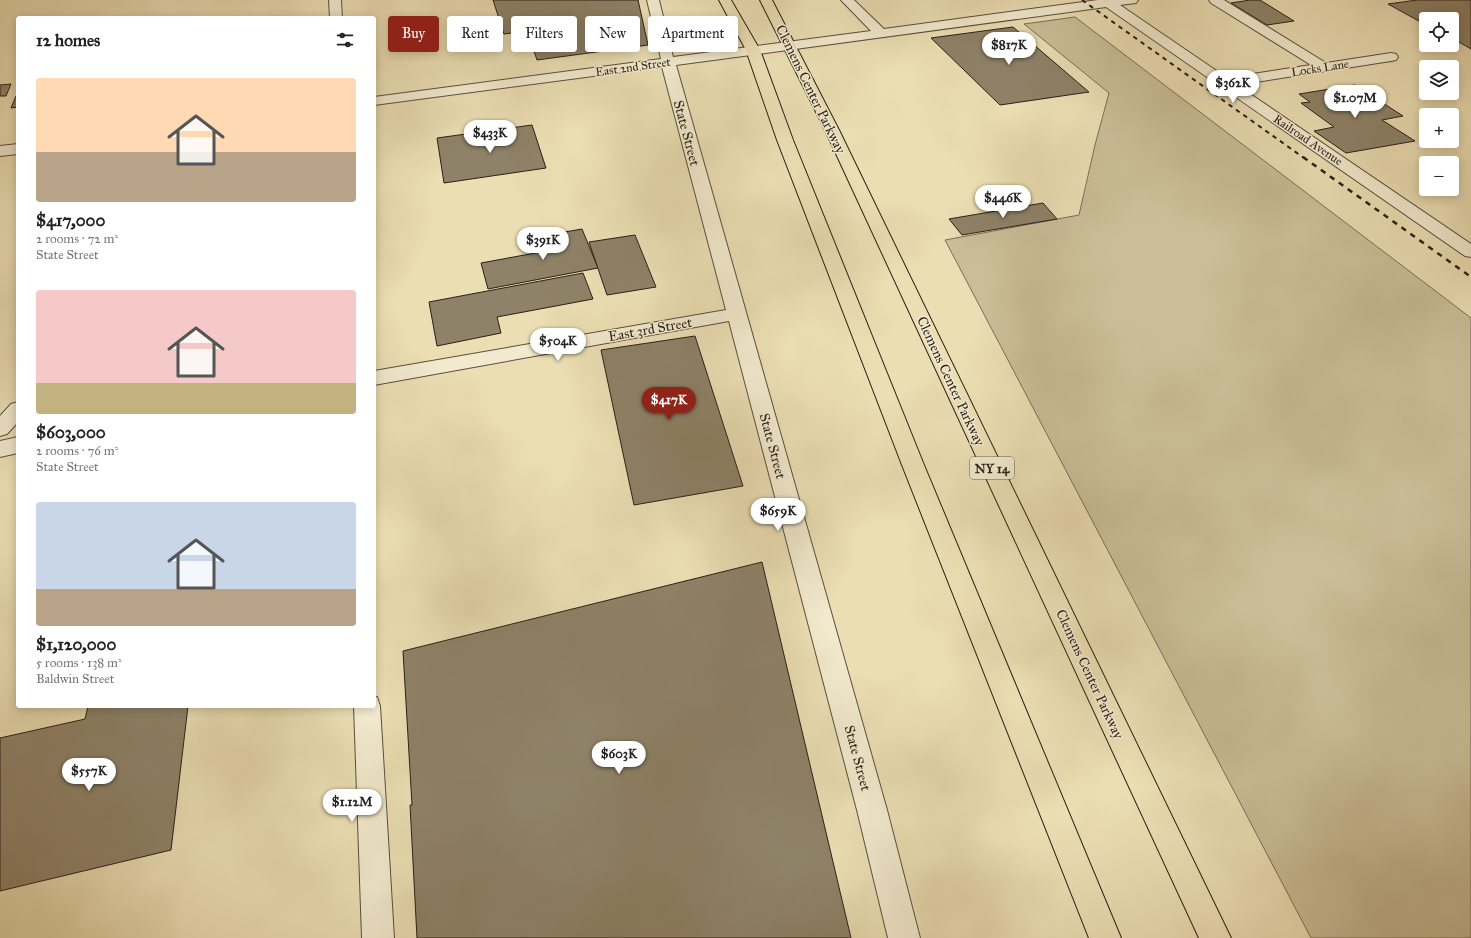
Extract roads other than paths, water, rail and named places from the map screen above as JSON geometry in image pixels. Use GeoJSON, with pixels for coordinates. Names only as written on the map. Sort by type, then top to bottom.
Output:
{"type":"FeatureCollection","features":[{"type":"Feature","properties":{"kind":"main road"},"geometry":{"type":"LineString","coordinates":[[724,0],[753,50],[785,140],[910,458],[1104,938]]}},
{"type":"Feature","properties":{"kind":"main road","name":"Clemens Center Parkway"},"geometry":{"type":"LineString","coordinates":[[766,0],[790,45],[902,276],[1215,938]]}},
{"type":"Feature","properties":{"kind":"street"},"geometry":{"type":"LineString","coordinates":[[335,0],[336,16]]}},
{"type":"Feature","properties":{"kind":"street","name":"State Street"},"geometry":{"type":"LineString","coordinates":[[653,0],[668,62],[872,810],[904,938]]}},
{"type":"Feature","properties":{"kind":"street"},"geometry":{"type":"LineString","coordinates":[[847,0],[880,33]]}},
{"type":"Feature","properties":{"kind":"street","name":"East 2nd Street"},"geometry":{"type":"LineString","coordinates":[[376,101],[1107,2],[1132,0]]}},
{"type":"Feature","properties":{"kind":"street"},"geometry":{"type":"LineString","coordinates":[[1215,0],[1324,68]]}},
{"type":"Feature","properties":{"kind":"street","name":"Railroad Avenue"},"geometry":{"type":"LineString","coordinates":[[1107,2],[1471,252]]}},
{"type":"Feature","properties":{"kind":"street","name":"Locks Lane"},"geometry":{"type":"LineString","coordinates":[[1225,84],[1391,57]]}},
{"type":"Feature","properties":{"kind":"street"},"geometry":{"type":"LineString","coordinates":[[0,151],[16,149]]}},
{"type":"Feature","properties":{"kind":"street","name":"East 3rd Street"},"geometry":{"type":"LineString","coordinates":[[376,378],[737,314]]}},
{"type":"Feature","properties":{"kind":"street"},"geometry":{"type":"LineString","coordinates":[[0,429],[16,412]]}},
{"type":"Feature","properties":{"kind":"street"},"geometry":{"type":"LineString","coordinates":[[0,449],[16,445]]}},
{"type":"Feature","properties":{"kind":"street"},"geometry":{"type":"LineString","coordinates":[[367,708],[378,938]]}},
{"type":"Feature","properties":{"kind":"railway"},"geometry":{"type":"LineString","coordinates":[[1082,0],[1304,158]]}},
{"type":"Feature","properties":{"kind":"railway"},"geometry":{"type":"LineString","coordinates":[[1303,157],[1471,277]]}}]}
